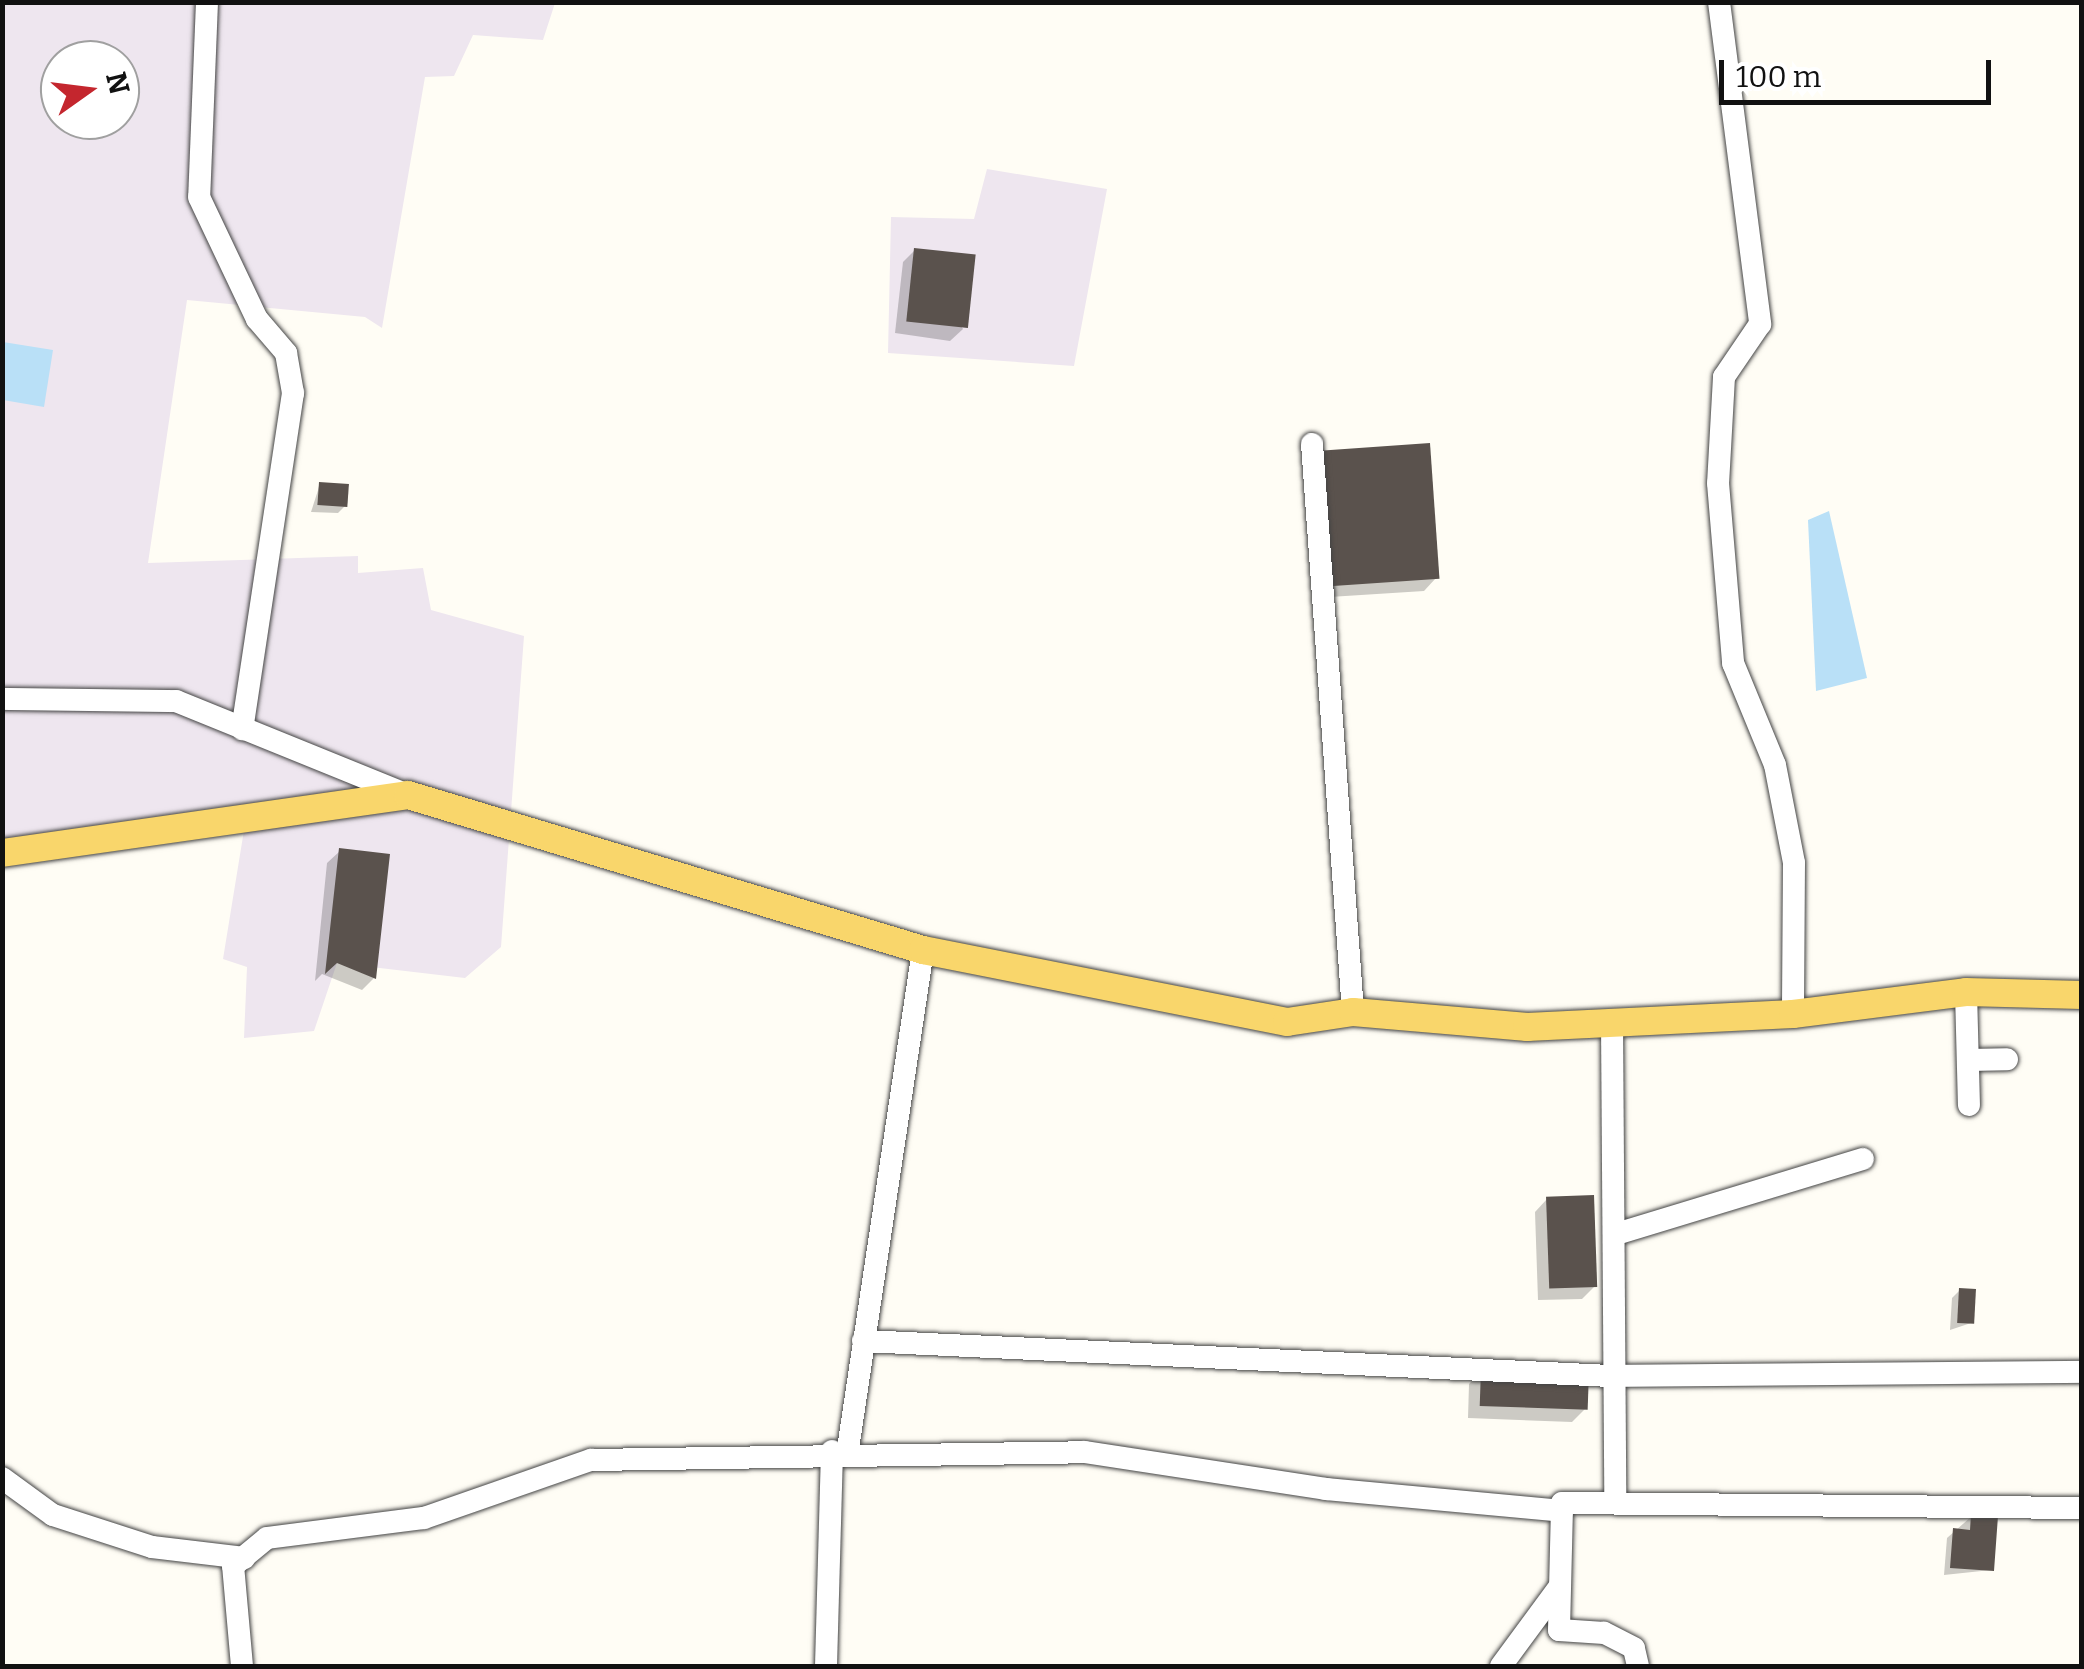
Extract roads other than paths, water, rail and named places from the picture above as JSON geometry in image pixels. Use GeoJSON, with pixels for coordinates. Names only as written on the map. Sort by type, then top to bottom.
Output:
{"type":"FeatureCollection","features":[{"type":"Feature","properties":{"kind":"main road"},"geometry":{"type":"LineString","coordinates":[[2,853],[408,795],[923,950],[1287,1022],[1354,1012],[1527,1027],[1793,1014],[1966,992],[2082,995]]}},
{"type":"Feature","properties":{"kind":"street"},"geometry":{"type":"LineString","coordinates":[[207,2],[199,197],[257,318],[286,353],[293,394],[242,729]]}},
{"type":"Feature","properties":{"kind":"street"},"geometry":{"type":"LineString","coordinates":[[1719,2],[1760,324],[1724,376],[1718,482],[1732,663],[1775,765],[1794,863],[1793,1014]]}},
{"type":"Feature","properties":{"kind":"street"},"geometry":{"type":"LineString","coordinates":[[1312,444],[1354,1012]]}},
{"type":"Feature","properties":{"kind":"street"},"geometry":{"type":"LineString","coordinates":[[2,699],[176,701],[408,795]]}},
{"type":"Feature","properties":{"kind":"street"},"geometry":{"type":"LineString","coordinates":[[826,1666],[840,1453],[863,1341],[923,950]]}},
{"type":"Feature","properties":{"kind":"street"},"geometry":{"type":"LineString","coordinates":[[1966,992],[1969,1106]]}},
{"type":"Feature","properties":{"kind":"street"},"geometry":{"type":"LineString","coordinates":[[1612,1023],[1615,1501]]}},
{"type":"Feature","properties":{"kind":"street"},"geometry":{"type":"LineString","coordinates":[[1968,1060],[2007,1059]]}},
{"type":"Feature","properties":{"kind":"street"},"geometry":{"type":"LineString","coordinates":[[1616,1234],[1863,1159]]}},
{"type":"Feature","properties":{"kind":"street"},"geometry":{"type":"LineString","coordinates":[[863,1341],[1612,1376],[2082,1372]]}},
{"type":"Feature","properties":{"kind":"street"},"geometry":{"type":"LineString","coordinates":[[242,1666],[233,1566],[267,1538],[424,1518],[591,1460],[804,1461],[840,1453],[1085,1452],[1326,1489],[1562,1511]]}},
{"type":"Feature","properties":{"kind":"street"},"geometry":{"type":"LineString","coordinates":[[2,1478],[53,1515],[152,1546],[244,1558]]}},
{"type":"Feature","properties":{"kind":"street"},"geometry":{"type":"LineString","coordinates":[[1638,1666],[1634,1648],[1604,1633],[1559,1630],[1562,1503],[2082,1508]]}},
{"type":"Feature","properties":{"kind":"street"},"geometry":{"type":"LineString","coordinates":[[1501,1666],[1560,1586]]}},
{"type":"Feature","properties":{"kind":"water"},"geometry":{"type":"Polygon","coordinates":[[[3,342],[53,350],[44,407],[3,400],[3,342]]]}},
{"type":"Feature","properties":{"kind":"water"},"geometry":{"type":"Polygon","coordinates":[[[1829,511],[1867,678],[1816,691],[1808,520],[1829,511]]]}}]}
